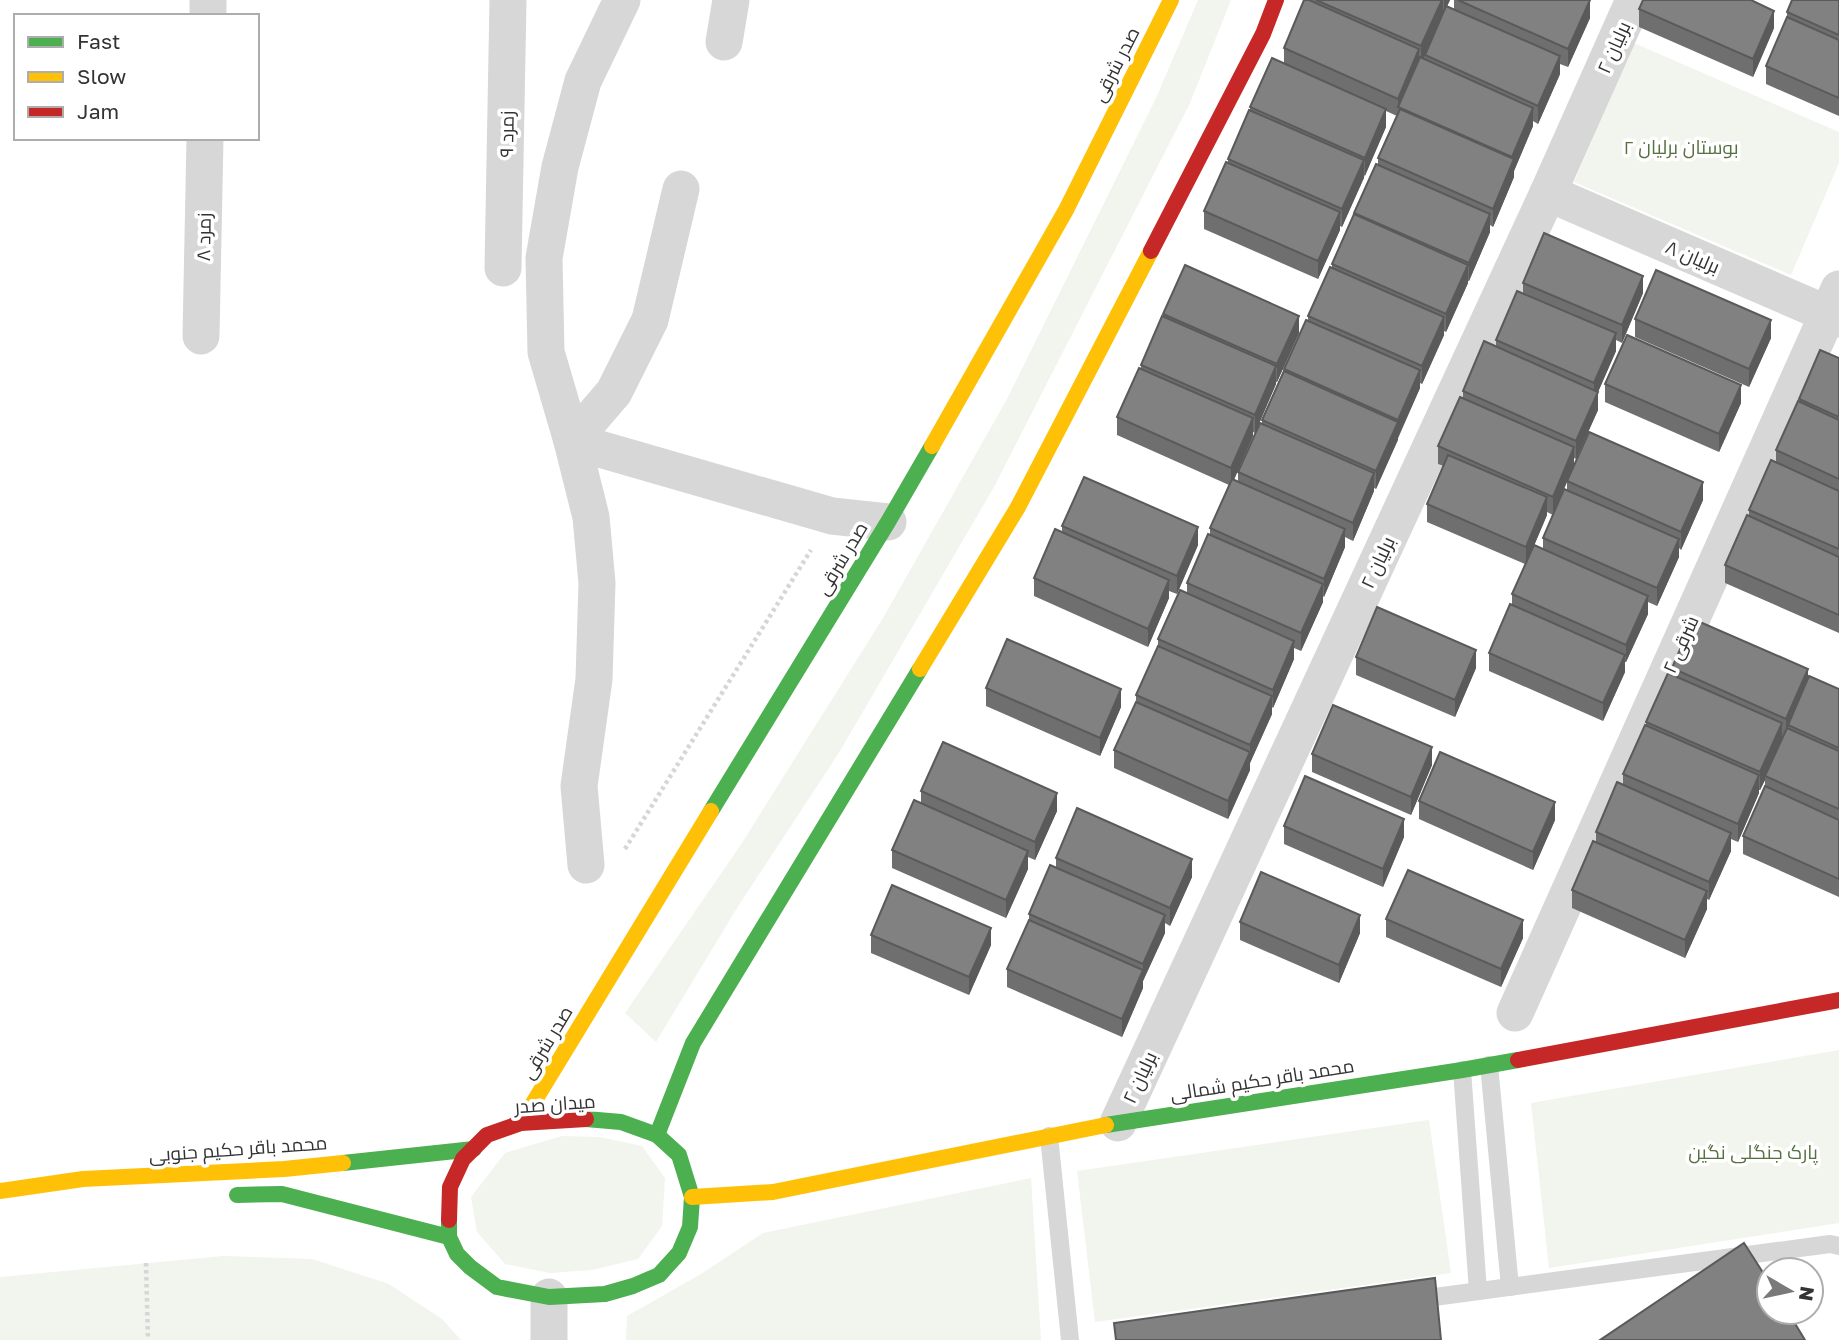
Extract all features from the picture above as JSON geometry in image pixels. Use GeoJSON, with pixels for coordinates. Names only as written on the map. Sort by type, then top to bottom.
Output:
{"type":"FeatureCollection","features":[{"type":"Feature","properties":{"kind":"street","name":"زمرد ۹"},"geometry":{"type":"LineString","coordinates":[[503,268],[508,0]]}},
{"type":"Feature","properties":{"kind":"street"},"geometry":{"type":"LineString","coordinates":[[586,865],[579,786],[594,679],[597,583],[591,517],[546,352],[544,258],[560,167],[583,81],[622,0]]}},
{"type":"Feature","properties":{"kind":"street"},"geometry":{"type":"LineString","coordinates":[[724,42],[731,0]]}},
{"type":"Feature","properties":{"kind":"street","name":"صدر شرقی"},"geometry":{"type":"LineString","coordinates":[[521,1123],[888,522],[1066,210],[1171,0]]}},
{"type":"Feature","properties":{"kind":"street"},"geometry":{"type":"LineString","coordinates":[[657,1135],[693,1043],[1018,507],[1263,34],[1276,0]]}},
{"type":"Feature","properties":{"kind":"street","name":"برلیان ۲"},"geometry":{"type":"LineString","coordinates":[[1118,1123],[1548,193],[1634,0]]}},
{"type":"Feature","properties":{"kind":"street","name":"زمرد ۸"},"geometry":{"type":"LineString","coordinates":[[201,336],[205,140]]}},
{"type":"Feature","properties":{"kind":"street"},"geometry":{"type":"LineString","coordinates":[[572,441],[614,392],[650,320],[681,189]]}},
{"type":"Feature","properties":{"kind":"street","name":"برلیان ۸"},"geometry":{"type":"LineString","coordinates":[[1548,193],[1835,308]]}},
{"type":"Feature","properties":{"kind":"street","name":"۲ شرقی"},"geometry":{"type":"LineString","coordinates":[[1516,1013],[1835,308]]}},
{"type":"Feature","properties":{"kind":"street"},"geometry":{"type":"LineString","coordinates":[[572,441],[832,516],[888,522]]}},
{"type":"Feature","properties":{"kind":"street","name":"محمد باقر حکیم شمالی"},"geometry":{"type":"LineString","coordinates":[[692,1197],[773,1192],[1118,1123],[1462,1070],[1839,1000]]}},
{"type":"Feature","properties":{"kind":"street","name":"میدان صدر"},"geometry":{"type":"LineString","coordinates":[[586,1119],[621,1122],[657,1135],[679,1155],[692,1197],[690,1227],[679,1253],[659,1275],[605,1294],[549,1297],[497,1287],[457,1254],[449,1237],[450,1187],[463,1159],[487,1135],[521,1123],[586,1119]]}},
{"type":"Feature","properties":{"kind":"street","name":"محمد باقر حکیم جنوبی"},"geometry":{"type":"LineString","coordinates":[[2,1191],[83,1178],[284,1168],[474,1149]]}},
{"type":"Feature","properties":{"kind":"street","name":"محمد باقر حکیم جنوبی"},"geometry":{"type":"LineString","coordinates":[[2,1191],[53,1198]]}},
{"type":"Feature","properties":{"kind":"street"},"geometry":{"type":"LineString","coordinates":[[228,1196],[282,1194],[449,1237]]}},
{"type":"Feature","properties":{"kind":"street"},"geometry":{"type":"LineString","coordinates":[[549,1297],[549,1340]]}},
{"type":"Feature","properties":{"kind":"lane"},"geometry":{"type":"LineString","coordinates":[[1489,1065],[1510,1287]]}},
{"type":"Feature","properties":{"kind":"lane"},"geometry":{"type":"LineString","coordinates":[[1462,1070],[1478,1291]]}},
{"type":"Feature","properties":{"kind":"lane"},"geometry":{"type":"LineString","coordinates":[[1049,1136],[1070,1340]]}},
{"type":"Feature","properties":{"kind":"lane"},"geometry":{"type":"LineString","coordinates":[[1399,1302],[1830,1244],[1839,1246]]}},
{"type":"Feature","properties":{"kind":"path"},"geometry":{"type":"LineString","coordinates":[[586,865],[603,870],[619,859],[832,516]]}},
{"type":"Feature","properties":{"kind":"path"},"geometry":{"type":"LineString","coordinates":[[146,1263],[148,1340]]}},
{"type":"Feature","properties":{"kind":"green space"},"geometry":{"type":"Polygon","coordinates":[[[1198,0],[1231,0],[1190,103],[994,487],[840,751],[737,908],[656,1042],[625,1013],[740,846],[883,618],[1007,399],[1156,98],[1198,0]]]}},
{"type":"Feature","properties":{"kind":"green space","name":"بوستان برلیان ۲"},"geometry":{"type":"Polygon","coordinates":[[[1634,43],[1839,132],[1839,163],[1791,275],[1574,182],[1634,43]]]}},
{"type":"Feature","properties":{"kind":"green space","name":"پارک جنگلی نگین"},"geometry":{"type":"Polygon","coordinates":[[[1839,1050],[1839,1223],[1549,1268],[1531,1103],[1839,1050]]]}},
{"type":"Feature","properties":{"kind":"green space"},"geometry":{"type":"Polygon","coordinates":[[[1429,1120],[1451,1273],[1095,1322],[1077,1171],[1429,1120]]]}},
{"type":"Feature","properties":{"kind":"green space"},"geometry":{"type":"Polygon","coordinates":[[[562,1136],[600,1137],[642,1146],[665,1178],[662,1226],[638,1259],[592,1270],[550,1273],[505,1264],[477,1232],[471,1197],[505,1153],[562,1136]]]}},
{"type":"Feature","properties":{"kind":"green space"},"geometry":{"type":"Polygon","coordinates":[[[1031,1178],[1041,1340],[626,1340],[627,1316],[701,1274],[763,1233],[1031,1178]]]}},
{"type":"Feature","properties":{"kind":"green space"},"geometry":{"type":"Polygon","coordinates":[[[223,1256],[312,1259],[389,1284],[442,1319],[461,1340],[0,1340],[0,1277],[223,1256]]]}},
{"type":"Feature","properties":{"kind":"building"},"geometry":{"type":"Polygon","coordinates":[[[1304,0],[1419,49],[1398,99],[1284,48],[1304,0]]]}},
{"type":"Feature","properties":{"kind":"building"},"geometry":{"type":"Polygon","coordinates":[[[1316,0],[1442,0],[1421,46],[1316,0]]]}},
{"type":"Feature","properties":{"kind":"building"},"geometry":{"type":"Polygon","coordinates":[[[1458,0],[1590,0],[1568,49],[1458,0]]]}},
{"type":"Feature","properties":{"kind":"building"},"geometry":{"type":"Polygon","coordinates":[[[1643,0],[1751,0],[1774,11],[1753,59],[1639,9],[1643,0]]]}},
{"type":"Feature","properties":{"kind":"building"},"geometry":{"type":"Polygon","coordinates":[[[1792,0],[1839,0],[1839,35],[1787,12],[1792,0]]]}},
{"type":"Feature","properties":{"kind":"building"},"geometry":{"type":"Polygon","coordinates":[[[1446,6],[1560,56],[1538,106],[1425,55],[1446,6]]]}},
{"type":"Feature","properties":{"kind":"building"},"geometry":{"type":"Polygon","coordinates":[[[1787,17],[1839,40],[1839,98],[1766,66],[1787,17]]]}},
{"type":"Feature","properties":{"kind":"building"},"geometry":{"type":"Polygon","coordinates":[[[1420,57],[1533,108],[1512,157],[1398,107],[1420,57]]]}},
{"type":"Feature","properties":{"kind":"building"},"geometry":{"type":"Polygon","coordinates":[[[1272,58],[1386,109],[1365,158],[1250,107],[1272,58]]]}},
{"type":"Feature","properties":{"kind":"building"},"geometry":{"type":"Polygon","coordinates":[[[1400,109],[1514,159],[1493,209],[1378,158],[1400,109]]]}},
{"type":"Feature","properties":{"kind":"building"},"geometry":{"type":"Polygon","coordinates":[[[1249,110],[1364,160],[1342,209],[1228,159],[1249,110]]]}},
{"type":"Feature","properties":{"kind":"building"},"geometry":{"type":"Polygon","coordinates":[[[1226,162],[1340,212],[1318,261],[1204,211],[1226,162]]]}},
{"type":"Feature","properties":{"kind":"building"},"geometry":{"type":"Polygon","coordinates":[[[1376,164],[1490,214],[1469,263],[1354,213],[1376,164]]]}},
{"type":"Feature","properties":{"kind":"building"},"geometry":{"type":"Polygon","coordinates":[[[1354,214],[1468,265],[1446,314],[1332,264],[1354,214]]]}},
{"type":"Feature","properties":{"kind":"building"},"geometry":{"type":"Polygon","coordinates":[[[1544,233],[1643,276],[1622,325],[1523,283],[1544,233]]]}},
{"type":"Feature","properties":{"kind":"building"},"geometry":{"type":"Polygon","coordinates":[[[1185,265],[1299,316],[1277,364],[1163,314],[1185,265]]]}},
{"type":"Feature","properties":{"kind":"building"},"geometry":{"type":"Polygon","coordinates":[[[1330,267],[1444,317],[1422,366],[1308,316],[1330,267]]]}},
{"type":"Feature","properties":{"kind":"building"},"geometry":{"type":"Polygon","coordinates":[[[1656,270],[1771,320],[1749,369],[1635,319],[1656,270]]]}},
{"type":"Feature","properties":{"kind":"building"},"geometry":{"type":"Polygon","coordinates":[[[1517,291],[1616,333],[1594,383],[1496,340],[1517,291]]]}},
{"type":"Feature","properties":{"kind":"building"},"geometry":{"type":"Polygon","coordinates":[[[1162,316],[1276,366],[1255,415],[1141,365],[1162,316]]]}},
{"type":"Feature","properties":{"kind":"building"},"geometry":{"type":"Polygon","coordinates":[[[1306,320],[1420,370],[1398,420],[1284,369],[1306,320]]]}},
{"type":"Feature","properties":{"kind":"building"},"geometry":{"type":"Polygon","coordinates":[[[1627,335],[1741,385],[1719,434],[1605,384],[1627,335]]]}},
{"type":"Feature","properties":{"kind":"building"},"geometry":{"type":"Polygon","coordinates":[[[1484,341],[1598,392],[1576,441],[1463,391],[1484,341]]]}},
{"type":"Feature","properties":{"kind":"building"},"geometry":{"type":"Polygon","coordinates":[[[1820,350],[1839,358],[1839,417],[1799,399],[1820,350]]]}},
{"type":"Feature","properties":{"kind":"building"},"geometry":{"type":"Polygon","coordinates":[[[1139,368],[1253,418],[1231,468],[1117,417],[1139,368]]]}},
{"type":"Feature","properties":{"kind":"building"},"geometry":{"type":"Polygon","coordinates":[[[1284,371],[1398,422],[1376,471],[1262,420],[1284,371]]]}},
{"type":"Feature","properties":{"kind":"building"},"geometry":{"type":"Polygon","coordinates":[[[1460,397],[1574,447],[1553,497],[1438,446],[1460,397]]]}},
{"type":"Feature","properties":{"kind":"building"},"geometry":{"type":"Polygon","coordinates":[[[1798,401],[1839,420],[1839,479],[1776,450],[1798,401]]]}},
{"type":"Feature","properties":{"kind":"building"},"geometry":{"type":"Polygon","coordinates":[[[1260,423],[1374,473],[1353,523],[1238,472],[1260,423]]]}},
{"type":"Feature","properties":{"kind":"building"},"geometry":{"type":"Polygon","coordinates":[[[1589,432],[1703,482],[1681,532],[1567,481],[1589,432]]]}},
{"type":"Feature","properties":{"kind":"building"},"geometry":{"type":"Polygon","coordinates":[[[1448,455],[1547,497],[1526,547],[1427,504],[1448,455]]]}},
{"type":"Feature","properties":{"kind":"building"},"geometry":{"type":"Polygon","coordinates":[[[1771,460],[1839,491],[1839,549],[1749,510],[1771,460]]]}},
{"type":"Feature","properties":{"kind":"building"},"geometry":{"type":"Polygon","coordinates":[[[1084,477],[1198,527],[1177,576],[1062,526],[1084,477]]]}},
{"type":"Feature","properties":{"kind":"building"},"geometry":{"type":"Polygon","coordinates":[[[1232,479],[1345,529],[1324,579],[1210,528],[1232,479]]]}},
{"type":"Feature","properties":{"kind":"building"},"geometry":{"type":"Polygon","coordinates":[[[1564,489],[1679,539],[1657,588],[1543,538],[1564,489]]]}},
{"type":"Feature","properties":{"kind":"building"},"geometry":{"type":"Polygon","coordinates":[[[1747,515],[1839,557],[1839,615],[1725,565],[1747,515]]]}},
{"type":"Feature","properties":{"kind":"building"},"geometry":{"type":"Polygon","coordinates":[[[1055,529],[1169,580],[1148,629],[1034,578],[1055,529]]]}},
{"type":"Feature","properties":{"kind":"building"},"geometry":{"type":"Polygon","coordinates":[[[1208,534],[1323,584],[1301,633],[1187,583],[1208,534]]]}},
{"type":"Feature","properties":{"kind":"building"},"geometry":{"type":"Polygon","coordinates":[[[1534,545],[1648,596],[1626,645],[1512,594],[1534,545]]]}},
{"type":"Feature","properties":{"kind":"building"},"geometry":{"type":"Polygon","coordinates":[[[1180,590],[1294,641],[1273,690],[1158,639],[1180,590]]]}},
{"type":"Feature","properties":{"kind":"building"},"geometry":{"type":"Polygon","coordinates":[[[1510,604],[1625,655],[1603,703],[1489,653],[1510,604]]]}},
{"type":"Feature","properties":{"kind":"building"},"geometry":{"type":"Polygon","coordinates":[[[1377,607],[1476,650],[1455,700],[1356,657],[1377,607]]]}},
{"type":"Feature","properties":{"kind":"building"},"geometry":{"type":"Polygon","coordinates":[[[1693,619],[1808,669],[1786,719],[1672,668],[1693,619]]]}},
{"type":"Feature","properties":{"kind":"building"},"geometry":{"type":"Polygon","coordinates":[[[1007,639],[1121,689],[1100,738],[986,688],[1007,639]]]}},
{"type":"Feature","properties":{"kind":"building"},"geometry":{"type":"Polygon","coordinates":[[[1158,646],[1272,696],[1250,745],[1136,695],[1158,646]]]}},
{"type":"Feature","properties":{"kind":"building"},"geometry":{"type":"Polygon","coordinates":[[[1668,673],[1782,723],[1760,772],[1646,722],[1668,673]]]}},
{"type":"Feature","properties":{"kind":"building"},"geometry":{"type":"Polygon","coordinates":[[[1809,676],[1839,689],[1839,748],[1788,725],[1809,676]]]}},
{"type":"Feature","properties":{"kind":"building"},"geometry":{"type":"Polygon","coordinates":[[[1136,702],[1250,752],[1228,801],[1114,750],[1136,702]]]}},
{"type":"Feature","properties":{"kind":"building"},"geometry":{"type":"Polygon","coordinates":[[[1333,705],[1432,747],[1411,797],[1312,754],[1333,705]]]}},
{"type":"Feature","properties":{"kind":"building"},"geometry":{"type":"Polygon","coordinates":[[[1645,725],[1759,775],[1738,824],[1623,774],[1645,725]]]}},
{"type":"Feature","properties":{"kind":"building"},"geometry":{"type":"Polygon","coordinates":[[[1787,728],[1839,751],[1839,809],[1765,776],[1787,728]]]}},
{"type":"Feature","properties":{"kind":"building"},"geometry":{"type":"Polygon","coordinates":[[[943,742],[1057,793],[1035,842],[921,791],[943,742]]]}},
{"type":"Feature","properties":{"kind":"building"},"geometry":{"type":"Polygon","coordinates":[[[1440,752],[1555,802],[1533,852],[1419,801],[1440,752]]]}},
{"type":"Feature","properties":{"kind":"building"},"geometry":{"type":"Polygon","coordinates":[[[1305,776],[1404,819],[1383,869],[1284,826],[1305,776]]]}},
{"type":"Feature","properties":{"kind":"building"},"geometry":{"type":"Polygon","coordinates":[[[1617,782],[1731,833],[1709,882],[1596,832],[1617,782]]]}},
{"type":"Feature","properties":{"kind":"building"},"geometry":{"type":"Polygon","coordinates":[[[1765,786],[1839,820],[1839,879],[1743,836],[1765,786]]]}},
{"type":"Feature","properties":{"kind":"building"},"geometry":{"type":"Polygon","coordinates":[[[914,800],[1028,851],[1006,900],[892,850],[914,800]]]}},
{"type":"Feature","properties":{"kind":"building"},"geometry":{"type":"Polygon","coordinates":[[[1077,808],[1192,859],[1170,908],[1056,858],[1077,808]]]}},
{"type":"Feature","properties":{"kind":"building"},"geometry":{"type":"Polygon","coordinates":[[[1593,841],[1707,891],[1685,940],[1572,890],[1593,841]]]}},
{"type":"Feature","properties":{"kind":"building"},"geometry":{"type":"Polygon","coordinates":[[[1050,865],[1165,915],[1143,964],[1029,914],[1050,865]]]}},
{"type":"Feature","properties":{"kind":"building"},"geometry":{"type":"Polygon","coordinates":[[[1408,870],[1523,920],[1501,969],[1386,919],[1408,870]]]}},
{"type":"Feature","properties":{"kind":"building"},"geometry":{"type":"Polygon","coordinates":[[[1261,872],[1360,915],[1339,965],[1240,922],[1261,872]]]}},
{"type":"Feature","properties":{"kind":"building"},"geometry":{"type":"Polygon","coordinates":[[[892,885],[991,928],[969,977],[871,935],[892,885]]]}},
{"type":"Feature","properties":{"kind":"building"},"geometry":{"type":"Polygon","coordinates":[[[1029,920],[1143,970],[1122,1019],[1007,969],[1029,920]]]}},
{"type":"Feature","properties":{"kind":"building"},"geometry":{"type":"Polygon","coordinates":[[[1744,1243],[1755,1260],[1755,1326],[1796,1326],[1805,1340],[1600,1340],[1744,1243]]]}},
{"type":"Feature","properties":{"kind":"building"},"geometry":{"type":"Polygon","coordinates":[[[1435,1278],[1441,1340],[1116,1340],[1114,1323],[1435,1278]]]}},
{"type":"Feature","properties":{"kind":"traffic: fast"},"geometry":{"type":"LineString","coordinates":[[711,811],[932,446]]}},
{"type":"Feature","properties":{"kind":"traffic: fast"},"geometry":{"type":"LineString","coordinates":[[657,1135],[693,1043],[920,669]]}},
{"type":"Feature","properties":{"kind":"traffic: fast"},"geometry":{"type":"LineString","coordinates":[[1106,1125],[1518,1060]]}},
{"type":"Feature","properties":{"kind":"traffic: fast"},"geometry":{"type":"LineString","coordinates":[[449,1220],[449,1237],[457,1254],[497,1287],[549,1297],[605,1294],[659,1275],[679,1253],[690,1227],[692,1197],[679,1155],[657,1135],[621,1122],[586,1119]]}},
{"type":"Feature","properties":{"kind":"traffic: fast"},"geometry":{"type":"LineString","coordinates":[[343,1163],[474,1149]]}},
{"type":"Feature","properties":{"kind":"traffic: fast"},"geometry":{"type":"LineString","coordinates":[[237,1195],[282,1194],[449,1237]]}},
{"type":"Feature","properties":{"kind":"traffic: slow"},"geometry":{"type":"LineString","coordinates":[[932,446],[1066,210],[1171,0]]}},
{"type":"Feature","properties":{"kind":"traffic: slow"},"geometry":{"type":"LineString","coordinates":[[920,669],[1018,507],[1151,251]]}},
{"type":"Feature","properties":{"kind":"traffic: slow"},"geometry":{"type":"LineString","coordinates":[[521,1123],[711,811]]}},
{"type":"Feature","properties":{"kind":"traffic: slow"},"geometry":{"type":"LineString","coordinates":[[692,1197],[773,1192],[1106,1125]]}},
{"type":"Feature","properties":{"kind":"traffic: slow"},"geometry":{"type":"LineString","coordinates":[[0,1191],[83,1179],[284,1169],[343,1163]]}},
{"type":"Feature","properties":{"kind":"traffic: jam"},"geometry":{"type":"LineString","coordinates":[[1151,251],[1263,34],[1276,0]]}},
{"type":"Feature","properties":{"kind":"traffic: jam"},"geometry":{"type":"LineString","coordinates":[[1518,1060],[1839,1000]]}},
{"type":"Feature","properties":{"kind":"traffic: jam"},"geometry":{"type":"LineString","coordinates":[[449,1220],[450,1187],[463,1159],[487,1135],[521,1123],[586,1119]]}}]}
